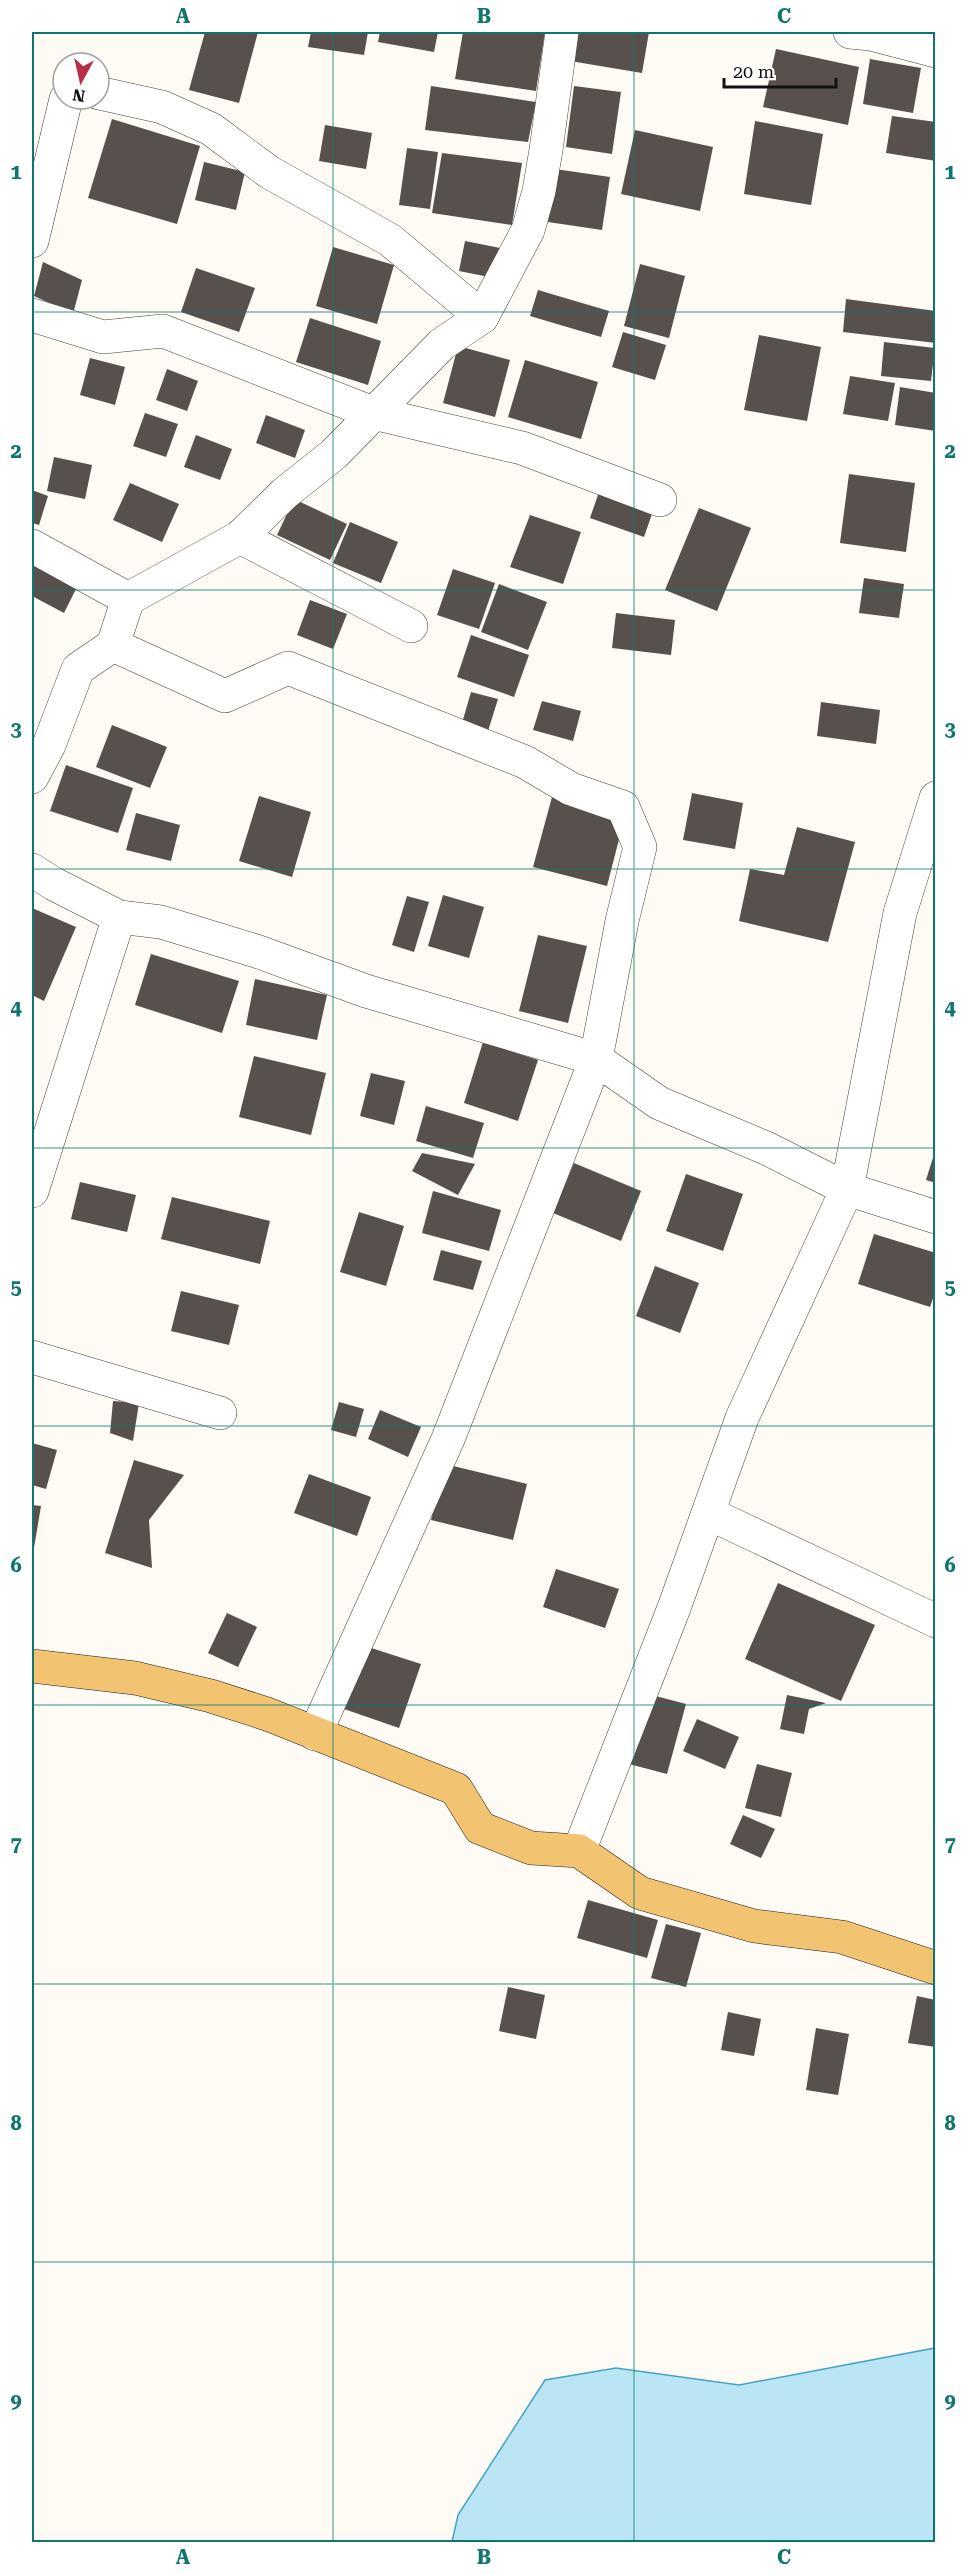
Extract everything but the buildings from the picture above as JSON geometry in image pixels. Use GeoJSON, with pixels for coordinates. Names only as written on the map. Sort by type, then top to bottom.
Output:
{"type":"FeatureCollection","features":[{"type":"Feature","properties":{"kind":"main road"},"geometry":{"type":"LineString","coordinates":[[32,1666],[135,1678],[211,1696],[267,1714],[456,1789],[480,1828],[531,1848],[579,1851],[640,1893],[754,1926],[842,1937],[936,1968]]}},
{"type":"Feature","properties":{"kind":"street"},"geometry":{"type":"LineString","coordinates":[[32,777],[49,745],[78,669],[113,645],[128,598],[240,537],[285,493],[334,454],[442,344],[482,317],[528,230],[546,150],[562,32]]}},
{"type":"Feature","properties":{"kind":"street"},"geometry":{"type":"LineString","coordinates":[[850,32],[871,34],[936,51]]}},
{"type":"Feature","properties":{"kind":"street"},"geometry":{"type":"LineString","coordinates":[[111,96],[162,107],[211,129],[270,172],[390,240],[482,317]]}},
{"type":"Feature","properties":{"kind":"street"},"geometry":{"type":"LineString","coordinates":[[32,241],[63,111]]}},
{"type":"Feature","properties":{"kind":"street"},"geometry":{"type":"LineString","coordinates":[[32,315],[103,337],[164,331],[373,413],[522,448],[660,500]]}},
{"type":"Feature","properties":{"kind":"street"},"geometry":{"type":"LineString","coordinates":[[240,537],[411,626]]}},
{"type":"Feature","properties":{"kind":"street"},"geometry":{"type":"LineString","coordinates":[[32,546],[128,598]]}},
{"type":"Feature","properties":{"kind":"street"},"geometry":{"type":"LineString","coordinates":[[113,645],[225,696],[288,668],[525,762],[570,789],[623,807],[640,847],[622,921],[596,1059],[448,1439],[315,1734]]}},
{"type":"Feature","properties":{"kind":"street"},"geometry":{"type":"LineString","coordinates":[[579,1851],[674,1608],[741,1418],[847,1189],[900,913],[936,798]]}},
{"type":"Feature","properties":{"kind":"street"},"geometry":{"type":"LineString","coordinates":[[32,870],[54,884],[119,917],[172,926],[256,951],[366,991],[596,1059],[659,1103],[766,1148],[847,1189],[936,1217]]}},
{"type":"Feature","properties":{"kind":"street"},"geometry":{"type":"LineString","coordinates":[[32,1184],[119,917]]}},
{"type":"Feature","properties":{"kind":"street"},"geometry":{"type":"LineString","coordinates":[[32,1357],[220,1413]]}},
{"type":"Feature","properties":{"kind":"street"},"geometry":{"type":"LineString","coordinates":[[708,1513],[936,1621]]}},
{"type":"Feature","properties":{"kind":"water"},"geometry":{"type":"Polygon","coordinates":[[[935,2348],[935,2542],[452,2542],[458,2515],[545,2380],[616,2368],[739,2385],[935,2348]]]}}]}
